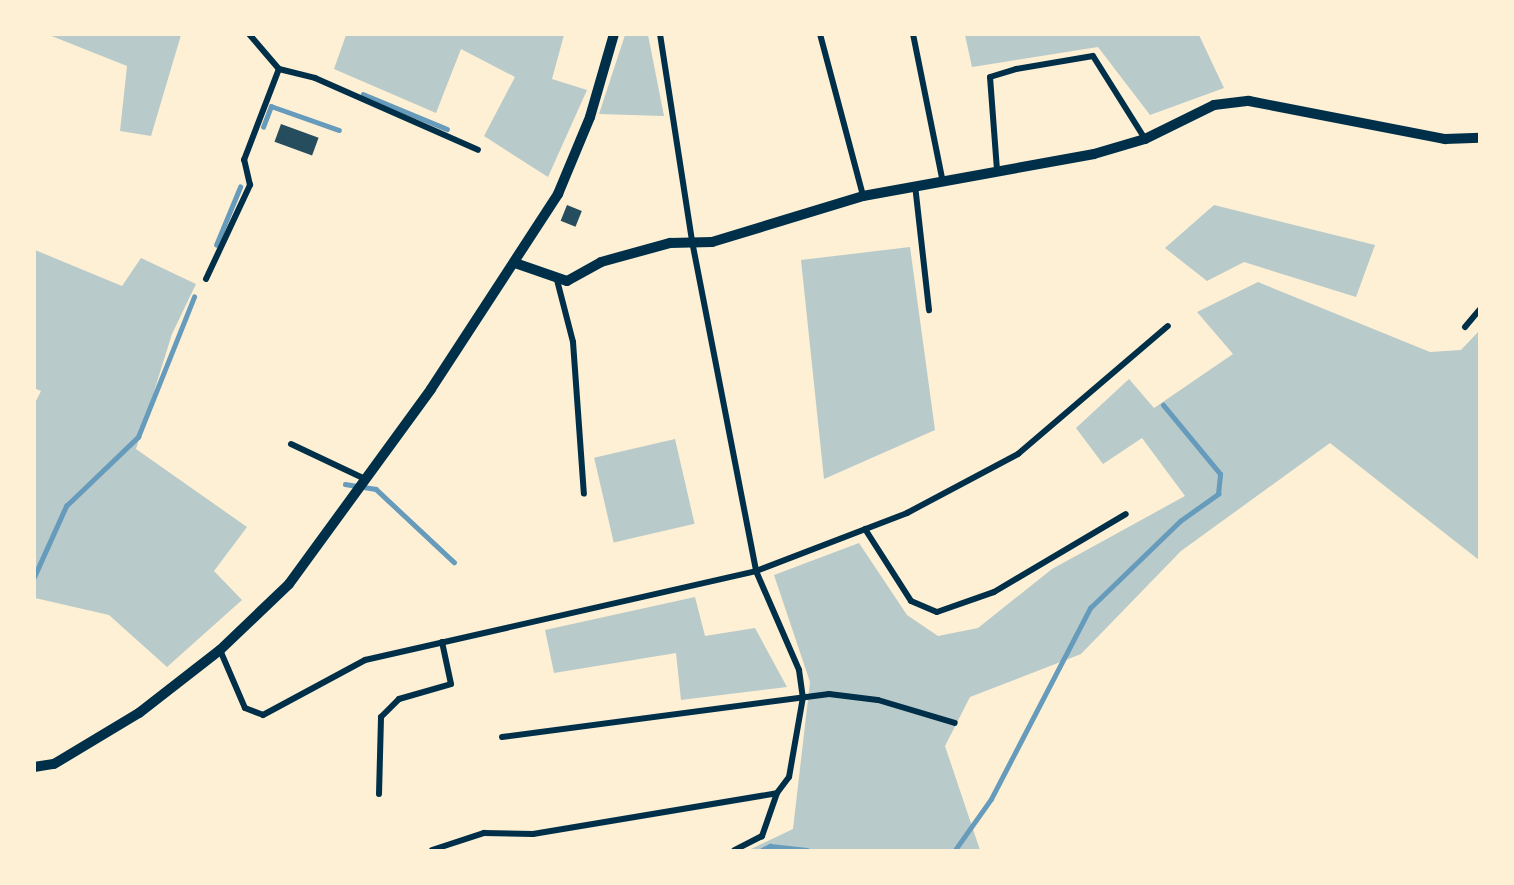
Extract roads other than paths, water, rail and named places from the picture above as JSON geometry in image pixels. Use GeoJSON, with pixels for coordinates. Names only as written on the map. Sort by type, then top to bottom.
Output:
{"type":"FeatureCollection","features":[{"type":"Feature","properties":{"kind":"street"},"geometry":{"type":"LineString","coordinates":[[249,34],[279,69],[315,78],[478,150]]}},
{"type":"Feature","properties":{"kind":"street"},"geometry":{"type":"LineString","coordinates":[[34,767],[54,764],[139,713],[220,650],[289,584],[515,263],[558,194],[590,117],[614,34]]}},
{"type":"Feature","properties":{"kind":"street"},"geometry":{"type":"LineString","coordinates":[[660,34],[692,241],[756,571],[799,670],[803,697],[789,777],[777,793],[762,836],[734,850]]}},
{"type":"Feature","properties":{"kind":"street"},"geometry":{"type":"LineString","coordinates":[[820,34],[863,196]]}},
{"type":"Feature","properties":{"kind":"street"},"geometry":{"type":"LineString","coordinates":[[913,34],[942,178]]}},
{"type":"Feature","properties":{"kind":"street"},"geometry":{"type":"LineString","coordinates":[[997,170],[990,77],[1016,69],[1093,56],[1145,139]]}},
{"type":"Feature","properties":{"kind":"street"},"geometry":{"type":"LineString","coordinates":[[206,279],[250,185],[244,160],[279,69]]}},
{"type":"Feature","properties":{"kind":"street"},"geometry":{"type":"LineString","coordinates":[[515,263],[557,280],[601,262],[692,241],[712,242],[863,196],[942,178],[1094,154],[1145,139],[1214,105],[1249,101],[1444,139],[1479,138]]}},
{"type":"Feature","properties":{"kind":"street"},"geometry":{"type":"LineString","coordinates":[[915,184],[929,310]]}},
{"type":"Feature","properties":{"kind":"street"},"geometry":{"type":"LineString","coordinates":[[557,280],[573,342],[584,494]]}},
{"type":"Feature","properties":{"kind":"street"},"geometry":{"type":"LineString","coordinates":[[1465,327],[1479,309]]}},
{"type":"Feature","properties":{"kind":"street"},"geometry":{"type":"LineString","coordinates":[[220,650],[245,708],[263,715],[365,660],[756,571],[908,513],[1018,454],[1168,326]]}},
{"type":"Feature","properties":{"kind":"street"},"geometry":{"type":"LineString","coordinates":[[291,444],[365,479]]}},
{"type":"Feature","properties":{"kind":"street"},"geometry":{"type":"LineString","coordinates":[[866,529],[911,601],[937,612],[994,592],[1126,514]]}},
{"type":"Feature","properties":{"kind":"street"},"geometry":{"type":"LineString","coordinates":[[379,794],[381,717],[399,699],[451,684],[442,642]]}},
{"type":"Feature","properties":{"kind":"street"},"geometry":{"type":"LineString","coordinates":[[502,737],[803,697],[878,700],[955,723]]}},
{"type":"Feature","properties":{"kind":"street"},"geometry":{"type":"LineString","coordinates":[[432,850],[484,833],[533,834],[777,793]]}},
{"type":"Feature","properties":{"kind":"waterway"},"geometry":{"type":"LineString","coordinates":[[363,94],[447,129]]}},
{"type":"Feature","properties":{"kind":"waterway"},"geometry":{"type":"LineString","coordinates":[[263,127],[271,106],[339,130]]}},
{"type":"Feature","properties":{"kind":"waterway"},"geometry":{"type":"LineString","coordinates":[[216,245],[240,187]]}},
{"type":"Feature","properties":{"kind":"waterway"},"geometry":{"type":"LineString","coordinates":[[34,577],[66,506],[138,437],[194,297]]}},
{"type":"Feature","properties":{"kind":"waterway"},"geometry":{"type":"LineString","coordinates":[[955,850],[991,799],[1090,608],[1180,521],[1218,494],[1220,474],[1163,405]]}},
{"type":"Feature","properties":{"kind":"waterway"},"geometry":{"type":"LineString","coordinates":[[345,484],[376,489],[454,562]]}},
{"type":"Feature","properties":{"kind":"waterway"},"geometry":{"type":"LineString","coordinates":[[762,850],[770,846],[807,850]]}}]}
